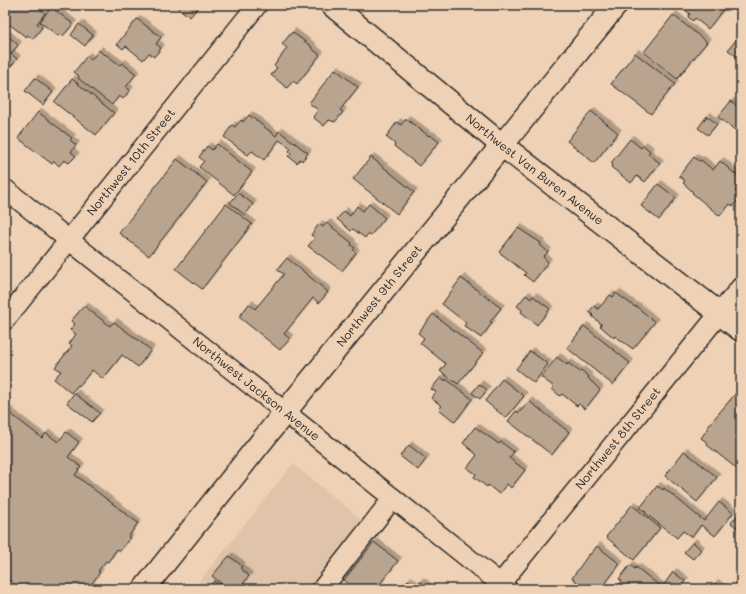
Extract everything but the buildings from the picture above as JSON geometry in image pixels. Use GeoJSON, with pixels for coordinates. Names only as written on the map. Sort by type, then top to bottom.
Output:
{"type":"FeatureCollection","features":[{"type":"Feature","properties":{"kind":"main road","name":"Northwest Van Buren Avenue"},"geometry":{"type":"LineString","coordinates":[[332,5],[503,146],[741,330]]}},
{"type":"Feature","properties":{"kind":"main road","name":"Northwest 9th Street"},"geometry":{"type":"LineString","coordinates":[[144,589],[285,412],[503,146],[616,5]]}},
{"type":"Feature","properties":{"kind":"street","name":"Northwest 10th Street"},"geometry":{"type":"LineString","coordinates":[[5,320],[257,5]]}},
{"type":"Feature","properties":{"kind":"street","name":"Northwest Jackson Avenue"},"geometry":{"type":"LineString","coordinates":[[5,189],[393,498],[501,587]]}},
{"type":"Feature","properties":{"kind":"street","name":"Northwest 8th Street"},"geometry":{"type":"LineString","coordinates":[[501,587],[741,287]]}},
{"type":"Feature","properties":{"kind":"street"},"geometry":{"type":"LineString","coordinates":[[322,589],[393,498]]}},
{"type":"Feature","properties":{"kind":"shaded area"},"geometry":{"type":"Polygon","coordinates":[[[293,464],[367,524],[314,589],[193,589],[293,464]]]}}]}
